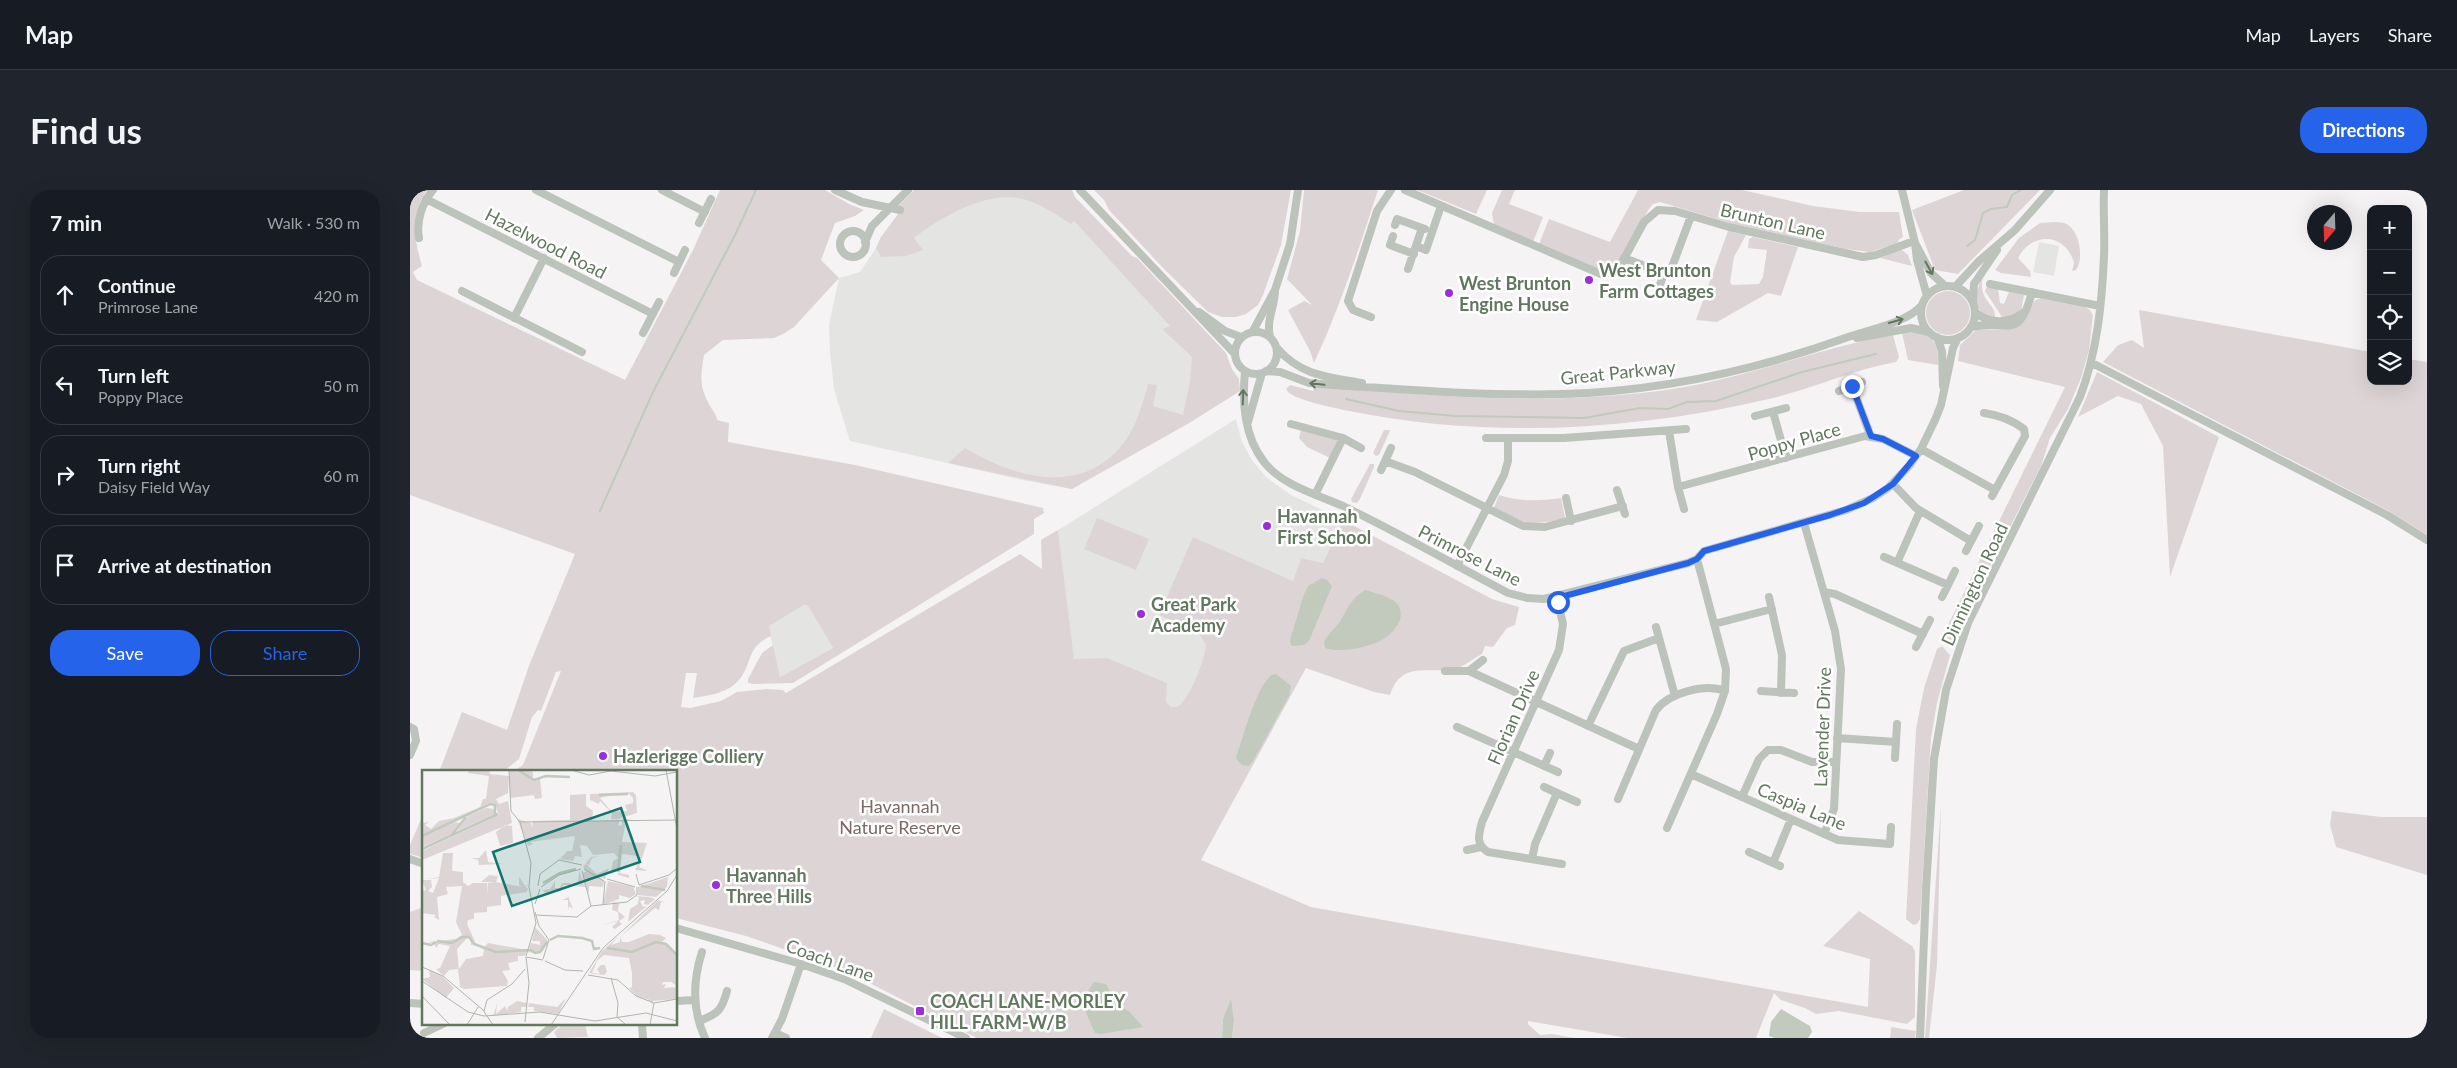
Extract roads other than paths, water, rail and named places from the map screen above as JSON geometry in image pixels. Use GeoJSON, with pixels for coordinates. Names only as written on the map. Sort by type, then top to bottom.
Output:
{"type":"FeatureCollection","features":[{"type":"Feature","properties":{"kind":"street"},"geometry":{"type":"LineString","coordinates":[[419,238],[418,222],[426,199],[433,190]]}},
{"type":"Feature","properties":{"kind":"street"},"geometry":{"type":"LineString","coordinates":[[536,190],[679,262]]}},
{"type":"Feature","properties":{"kind":"street"},"geometry":{"type":"LineString","coordinates":[[662,190],[705,212]]}},
{"type":"Feature","properties":{"kind":"street"},"geometry":{"type":"LineString","coordinates":[[835,190],[855,200],[900,210]]}},
{"type":"Feature","properties":{"kind":"street"},"geometry":{"type":"LineString","coordinates":[[872,226],[846,233],[840,240],[843,253],[851,257],[859,256],[864,250],[872,226],[908,190]]}},
{"type":"Feature","properties":{"kind":"street"},"geometry":{"type":"LineString","coordinates":[[1080,190],[1192,306],[1213,332],[1234,353],[1239,366],[1245,371]]}},
{"type":"Feature","properties":{"kind":"street"},"geometry":{"type":"LineString","coordinates":[[1234,353],[1236,344],[1241,337],[1252,331],[1275,290],[1293,230],[1298,190]]}},
{"type":"Feature","properties":{"kind":"street"},"geometry":{"type":"LineString","coordinates":[[1372,317],[1352,310],[1348,301],[1377,211],[1391,190]]}},
{"type":"Feature","properties":{"kind":"street","name":"Brunton Lane"},"geometry":{"type":"LineString","coordinates":[[1405,190],[1593,272],[1608,274],[1620,268],[1650,214],[1666,210],[1754,233],[1863,257],[1876,255],[1915,242]]}},
{"type":"Feature","properties":{"kind":"street"},"geometry":{"type":"LineString","coordinates":[[1902,190],[1927,296],[1935,289],[1945,286],[1955,287],[1966,292],[1973,302]]}},
{"type":"Feature","properties":{"kind":"street"},"geometry":{"type":"LineString","coordinates":[[1971,328],[1975,312],[1973,302],[1974,284],[2001,244],[2050,190]]}},
{"type":"Feature","properties":{"kind":"street"},"geometry":{"type":"LineString","coordinates":[[1990,284],[2100,306],[2104,255],[2104,190]]}},
{"type":"Feature","properties":{"kind":"street","name":"Hazelwood Road"},"geometry":{"type":"LineString","coordinates":[[426,199],[653,314]]}},
{"type":"Feature","properties":{"kind":"street"},"geometry":{"type":"LineString","coordinates":[[699,223],[711,199]]}},
{"type":"Feature","properties":{"kind":"street"},"geometry":{"type":"LineString","coordinates":[[1393,236],[1390,246],[1426,250],[1441,206]]}},
{"type":"Feature","properties":{"kind":"street"},"geometry":{"type":"LineString","coordinates":[[1624,258],[1669,275],[1691,216]]}},
{"type":"Feature","properties":{"kind":"street"},"geometry":{"type":"LineString","coordinates":[[1395,225],[1397,219],[1432,231]]}},
{"type":"Feature","properties":{"kind":"street"},"geometry":{"type":"LineString","coordinates":[[1408,269],[1422,228]]}},
{"type":"Feature","properties":{"kind":"street"},"geometry":{"type":"LineString","coordinates":[[854,231],[861,234],[866,242]]}},
{"type":"Feature","properties":{"kind":"street"},"geometry":{"type":"LineString","coordinates":[[1915,242],[1931,273],[1945,286]]}},
{"type":"Feature","properties":{"kind":"street"},"geometry":{"type":"LineString","coordinates":[[1955,287],[1979,261],[2001,244]]}},
{"type":"Feature","properties":{"kind":"street"},"geometry":{"type":"LineString","coordinates":[[674,273],[685,250]]}},
{"type":"Feature","properties":{"kind":"street"},"geometry":{"type":"LineString","coordinates":[[514,318],[544,258]]}},
{"type":"Feature","properties":{"kind":"street"},"geometry":{"type":"LineString","coordinates":[[1656,294],[1664,273]]}},
{"type":"Feature","properties":{"kind":"street"},"geometry":{"type":"LineString","coordinates":[[1270,337],[1268,320],[1275,300],[1275,290]]}},
{"type":"Feature","properties":{"kind":"street"},"geometry":{"type":"LineString","coordinates":[[462,291],[582,352]]}},
{"type":"Feature","properties":{"kind":"street"},"geometry":{"type":"LineString","coordinates":[[1937,337],[1947,340],[1958,338],[1971,328],[2012,326],[2021,320],[2032,292]]}},
{"type":"Feature","properties":{"kind":"street","name":"Great Parkway"},"geometry":{"type":"LineString","coordinates":[[1245,371],[1280,372],[1309,383],[1494,395],[1564,394],[1620,390],[1682,381],[1758,365],[1833,343],[1910,316],[1922,305],[1927,296]]}},
{"type":"Feature","properties":{"kind":"street"},"geometry":{"type":"LineString","coordinates":[[643,332],[659,302]]}},
{"type":"Feature","properties":{"kind":"street"},"geometry":{"type":"LineString","coordinates":[[1922,305],[1922,320],[1930,332]]}},
{"type":"Feature","properties":{"kind":"street"},"geometry":{"type":"LineString","coordinates":[[1192,306],[1225,331],[1241,337]]}},
{"type":"Feature","properties":{"kind":"street","name":"Dinnington Road"},"geometry":{"type":"LineString","coordinates":[[1920,1038],[1926,888],[1934,759],[1946,690],[1968,623],[2080,397],[2092,363],[2100,306]]}},
{"type":"Feature","properties":{"kind":"street"},"geometry":{"type":"LineString","coordinates":[[1975,312],[1985,318],[2002,321],[2016,318],[2025,312]]}},
{"type":"Feature","properties":{"kind":"street","name":"Great Parkway"},"geometry":{"type":"LineString","coordinates":[[1833,343],[1911,328],[1930,332],[1937,337]]}},
{"type":"Feature","properties":{"kind":"street"},"geometry":{"type":"LineString","coordinates":[[1252,331],[1262,332],[1270,337]]}},
{"type":"Feature","properties":{"kind":"street","name":"Great Parkway"},"geometry":{"type":"LineString","coordinates":[[1270,337],[1288,361],[1306,371],[1401,390]]}},
{"type":"Feature","properties":{"kind":"street","name":"Primrose Lane"},"geometry":{"type":"LineString","coordinates":[[1937,337],[1941,348],[1944,388]]}},
{"type":"Feature","properties":{"kind":"street","name":"Primrose Lane"},"geometry":{"type":"LineString","coordinates":[[1245,371],[1243,407],[1258,452],[1270,469],[1296,486],[1343,506],[1517,596],[1544,599],[1557,598],[1697,559],[1704,551],[1804,523],[1864,503],[1893,484],[1921,449],[1938,413],[1953,348],[1958,338]]}},
{"type":"Feature","properties":{"kind":"street"},"geometry":{"type":"LineString","coordinates":[[1248,422],[1264,372],[1275,362],[1277,348]]}},
{"type":"Feature","properties":{"kind":"street"},"geometry":{"type":"LineString","coordinates":[[2092,363],[2387,515],[2427,540]]}},
{"type":"Feature","properties":{"kind":"street"},"geometry":{"type":"LineString","coordinates":[[1839,390],[1862,382]]}},
{"type":"Feature","properties":{"kind":"street"},"geometry":{"type":"LineString","coordinates":[[1852,386],[1871,436],[1883,439],[1916,456]]}},
{"type":"Feature","properties":{"kind":"street"},"geometry":{"type":"LineString","coordinates":[[1755,416],[1786,408]]}},
{"type":"Feature","properties":{"kind":"street"},"geometry":{"type":"LineString","coordinates":[[1773,412],[1786,458]]}},
{"type":"Feature","properties":{"kind":"street"},"geometry":{"type":"LineString","coordinates":[[1921,449],[1994,493],[2025,436],[2024,429],[2018,425],[1998,415],[1984,413]]}},
{"type":"Feature","properties":{"kind":"street"},"geometry":{"type":"LineString","coordinates":[[1291,424],[1309,425],[1343,438],[1360,448]]}},
{"type":"Feature","properties":{"kind":"street"},"geometry":{"type":"LineString","coordinates":[[1486,438],[1564,438],[1686,429]]}},
{"type":"Feature","properties":{"kind":"street"},"geometry":{"type":"LineString","coordinates":[[1669,431],[1678,487],[1684,509]]}},
{"type":"Feature","properties":{"kind":"street","name":"Poppy Place"},"geometry":{"type":"LineString","coordinates":[[1678,487],[1871,436]]}},
{"type":"Feature","properties":{"kind":"street"},"geometry":{"type":"LineString","coordinates":[[1315,495],[1343,438]]}},
{"type":"Feature","properties":{"kind":"street"},"geometry":{"type":"LineString","coordinates":[[1457,566],[1504,475],[1508,460],[1508,438]]}},
{"type":"Feature","properties":{"kind":"street"},"geometry":{"type":"LineString","coordinates":[[1381,470],[1391,448]]}},
{"type":"Feature","properties":{"kind":"street"},"geometry":{"type":"LineString","coordinates":[[1385,461],[1415,472],[1512,522],[1530,527],[1545,527],[1622,506]]}},
{"type":"Feature","properties":{"kind":"street"},"geometry":{"type":"LineString","coordinates":[[1893,484],[1920,511],[1971,542]]}},
{"type":"Feature","properties":{"kind":"street"},"geometry":{"type":"LineString","coordinates":[[1618,490],[1625,514]]}},
{"type":"Feature","properties":{"kind":"street"},"geometry":{"type":"LineString","coordinates":[[1566,498],[1571,521]]}},
{"type":"Feature","properties":{"kind":"street"},"geometry":{"type":"LineString","coordinates":[[1898,563],[1920,511]]}},
{"type":"Feature","properties":{"kind":"street","name":"Lavender Drive"},"geometry":{"type":"LineString","coordinates":[[1804,523],[1835,631],[1841,669],[1834,809],[1824,834]]}},
{"type":"Feature","properties":{"kind":"street"},"geometry":{"type":"LineString","coordinates":[[1966,551],[1979,526]]}},
{"type":"Feature","properties":{"kind":"street"},"geometry":{"type":"LineString","coordinates":[[1884,557],[1948,585]]}},
{"type":"Feature","properties":{"kind":"street"},"geometry":{"type":"LineString","coordinates":[[1667,828],[1718,714],[1725,690],[1726,669],[1697,559]]}},
{"type":"Feature","properties":{"kind":"street"},"geometry":{"type":"LineString","coordinates":[[1942,596],[1955,570]]}},
{"type":"Feature","properties":{"kind":"street"},"geometry":{"type":"LineString","coordinates":[[1824,592],[1835,594],[1923,634]]}},
{"type":"Feature","properties":{"kind":"street"},"geometry":{"type":"LineString","coordinates":[[1769,597],[1782,655],[1781,692]]}},
{"type":"Feature","properties":{"kind":"street","name":"Florian Drive"},"geometry":{"type":"LineString","coordinates":[[1481,847],[1478,839],[1482,822],[1561,642],[1563,624],[1557,598]]}},
{"type":"Feature","properties":{"kind":"street"},"geometry":{"type":"LineString","coordinates":[[1714,624],[1772,609]]}},
{"type":"Feature","properties":{"kind":"street"},"geometry":{"type":"LineString","coordinates":[[1916,647],[1930,620]]}},
{"type":"Feature","properties":{"kind":"street"},"geometry":{"type":"LineString","coordinates":[[1656,627],[1675,696]]}},
{"type":"Feature","properties":{"kind":"street"},"geometry":{"type":"LineString","coordinates":[[1588,726],[1624,651],[1659,638]]}},
{"type":"Feature","properties":{"kind":"street"},"geometry":{"type":"LineString","coordinates":[[1469,671],[1483,660]]}},
{"type":"Feature","properties":{"kind":"street"},"geometry":{"type":"LineString","coordinates":[[1445,671],[1469,671],[1639,749]]}},
{"type":"Feature","properties":{"kind":"street"},"geometry":{"type":"LineString","coordinates":[[1618,799],[1656,710],[1664,701],[1675,696],[1710,687],[1725,690]]}},
{"type":"Feature","properties":{"kind":"street"},"geometry":{"type":"LineString","coordinates":[[1761,691],[1794,693]]}},
{"type":"Feature","properties":{"kind":"street"},"geometry":{"type":"LineString","coordinates":[[1894,758],[1897,724]]}},
{"type":"Feature","properties":{"kind":"street"},"geometry":{"type":"LineString","coordinates":[[1457,726],[1558,772]]}},
{"type":"Feature","properties":{"kind":"street"},"geometry":{"type":"LineString","coordinates":[[410,727],[414,729],[416,735],[410,755]]}},
{"type":"Feature","properties":{"kind":"street"},"geometry":{"type":"LineString","coordinates":[[1837,738],[1896,742]]}},
{"type":"Feature","properties":{"kind":"street"},"geometry":{"type":"LineString","coordinates":[[1742,797],[1759,759],[1768,750],[1781,750],[1812,762],[1836,762]]}},
{"type":"Feature","properties":{"kind":"street"},"geometry":{"type":"LineString","coordinates":[[1544,766],[1550,753]]}},
{"type":"Feature","properties":{"kind":"street","name":"Caspia Lane"},"geometry":{"type":"LineString","coordinates":[[1691,774],[1824,834],[1846,842],[1890,844],[1891,827]]}},
{"type":"Feature","properties":{"kind":"street"},"geometry":{"type":"LineString","coordinates":[[1544,787],[1577,802]]}},
{"type":"Feature","properties":{"kind":"street"},"geometry":{"type":"LineString","coordinates":[[1532,859],[1535,844],[1557,793]]}},
{"type":"Feature","properties":{"kind":"street"},"geometry":{"type":"LineString","coordinates":[[1749,852],[1776,864],[1791,819]]}},
{"type":"Feature","properties":{"kind":"street"},"geometry":{"type":"LineString","coordinates":[[1467,850],[1481,847],[1488,852],[1562,864]]}},
{"type":"Feature","properties":{"kind":"street","name":"Coach Lane"},"geometry":{"type":"LineString","coordinates":[[678,929],[801,964],[860,986],[966,1038]]}},
{"type":"Feature","properties":{"kind":"street"},"geometry":{"type":"LineString","coordinates":[[702,952],[696,978],[695,1000],[704,1038]]}},
{"type":"Feature","properties":{"kind":"street"},"geometry":{"type":"LineString","coordinates":[[786,1038],[773,1036],[801,964]]}},
{"type":"Feature","properties":{"kind":"street"},"geometry":{"type":"LineString","coordinates":[[699,1020],[714,1014],[723,1007],[727,991]]}},
{"type":"Feature","properties":{"kind":"street"},"geometry":{"type":"LineString","coordinates":[[678,1001],[695,1000]]}},
{"type":"Feature","properties":{"kind":"street"},"geometry":{"type":"LineString","coordinates":[[424,1033],[439,1026]]}},
{"type":"Feature","properties":{"kind":"street"},"geometry":{"type":"LineString","coordinates":[[538,1038],[551,1026]]}},
{"type":"Feature","properties":{"kind":"waterway"},"geometry":{"type":"LineString","coordinates":[[600,511],[653,392],[735,235],[756,190]]}},
{"type":"Feature","properties":{"kind":"waterway"},"geometry":{"type":"LineString","coordinates":[[1967,246],[1975,240],[1983,213],[1991,209],[2007,207],[2012,195],[2021,190]]}},
{"type":"Feature","properties":{"kind":"waterway"},"geometry":{"type":"LineString","coordinates":[[1346,399],[1399,411],[1455,416],[1584,418],[1640,408],[1668,409],[1687,402],[1716,401],[1802,372],[1876,354]]}},
{"type":"Feature","properties":{"kind":"place","name":"West Brunton Farm Cottages"},"geometry":{"type":"Point","coordinates":[1589,280]}},
{"type":"Feature","properties":{"kind":"place","name":"West Brunton Engine House"},"geometry":{"type":"Point","coordinates":[1449,293]}},
{"type":"Feature","properties":{"kind":"place","name":"Havannah First School"},"geometry":{"type":"Point","coordinates":[1267,526]}},
{"type":"Feature","properties":{"kind":"place","name":"Great Park Academy"},"geometry":{"type":"Point","coordinates":[1141,614]}},
{"type":"Feature","properties":{"kind":"place","name":"Hazlerigge Colliery"},"geometry":{"type":"Point","coordinates":[603,756]}},
{"type":"Feature","properties":{"kind":"place","name":"Havannah Three Hills"},"geometry":{"type":"Point","coordinates":[716,885]}},
{"type":"Feature","properties":{"kind":"place","name":"COACH LANE-MORLEY HILL FARM-W/B"},"geometry":{"type":"Point","coordinates":[920,1011]}},
{"type":"Feature","properties":{"kind":"park label","name":"Havannah Nature Reserve"},"geometry":{"type":"Point","coordinates":[900,816]}}]}
